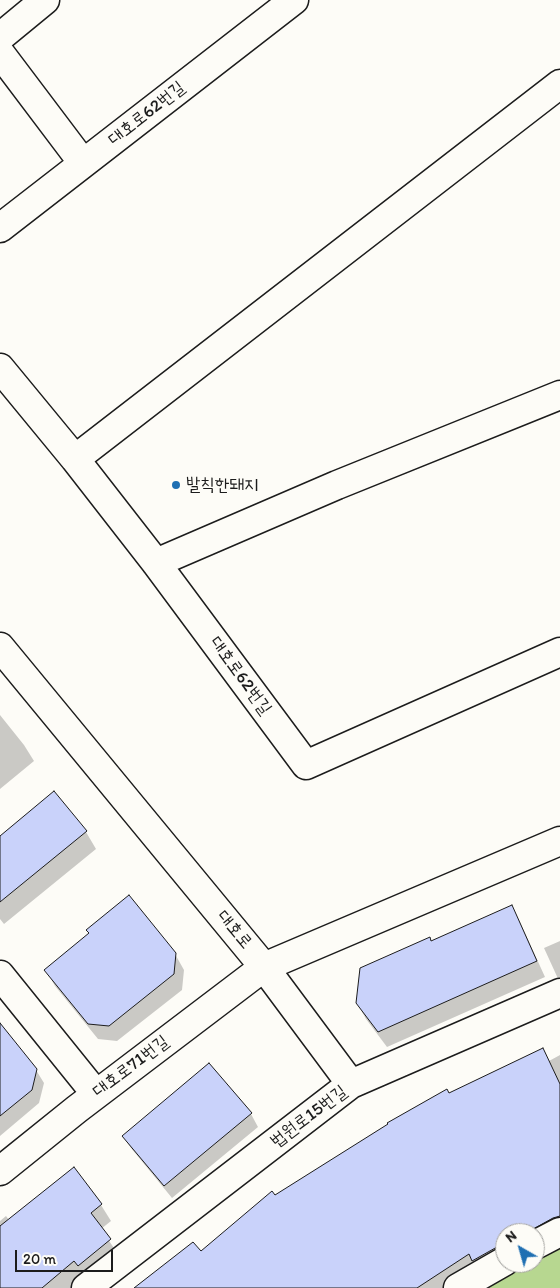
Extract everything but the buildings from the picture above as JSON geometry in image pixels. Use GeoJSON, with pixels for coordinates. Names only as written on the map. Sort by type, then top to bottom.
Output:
{"type":"FeatureCollection","features":[{"type":"Feature","properties":{"kind":"street"},"geometry":{"type":"LineString","coordinates":[[0,36],[45,0]]}},
{"type":"Feature","properties":{"kind":"street","name":"대호로62번길"},"geometry":{"type":"LineString","coordinates":[[0,228],[294,0]]}},
{"type":"Feature","properties":{"kind":"street"},"geometry":{"type":"LineString","coordinates":[[0,53],[83,163]]}},
{"type":"Feature","properties":{"kind":"street"},"geometry":{"type":"LineString","coordinates":[[75,458],[560,84]]}},
{"type":"Feature","properties":{"kind":"street","name":"대호로62번길"},"geometry":{"type":"LineString","coordinates":[[0,368],[75,458],[156,563],[306,765],[560,652]]}},
{"type":"Feature","properties":{"kind":"street"},"geometry":{"type":"LineString","coordinates":[[156,563],[337,485],[560,395]]}},
{"type":"Feature","properties":{"kind":"street","name":"대호로"},"geometry":{"type":"LineString","coordinates":[[0,646],[264,967],[560,841]]}},
{"type":"Feature","properties":{"kind":"street"},"geometry":{"type":"LineString","coordinates":[[264,967],[351,1084]]}},
{"type":"Feature","properties":{"kind":"street","name":"대호로71번길"},"geometry":{"type":"LineString","coordinates":[[0,1171],[96,1094],[264,967]]}},
{"type":"Feature","properties":{"kind":"street"},"geometry":{"type":"LineString","coordinates":[[0,976],[96,1094]]}},
{"type":"Feature","properties":{"kind":"street","name":"법원로15번길"},"geometry":{"type":"LineString","coordinates":[[86,1288],[351,1084],[560,993]]}},
{"type":"Feature","properties":{"kind":"street"},"geometry":{"type":"LineString","coordinates":[[545,1240],[560,1232]]}},
{"type":"Feature","properties":{"kind":"street"},"geometry":{"type":"LineString","coordinates":[[458,1288],[495,1267]]}},
{"type":"Feature","properties":{"kind":"green space"},"geometry":{"type":"Polygon","coordinates":[[[560,1244],[560,1288],[475,1288],[504,1273],[545,1273],[545,1252],[560,1244]]]}},
{"type":"Feature","properties":{"kind":"place","name":"발칙한돼지"},"geometry":{"type":"Point","coordinates":[176,485]}}]}
